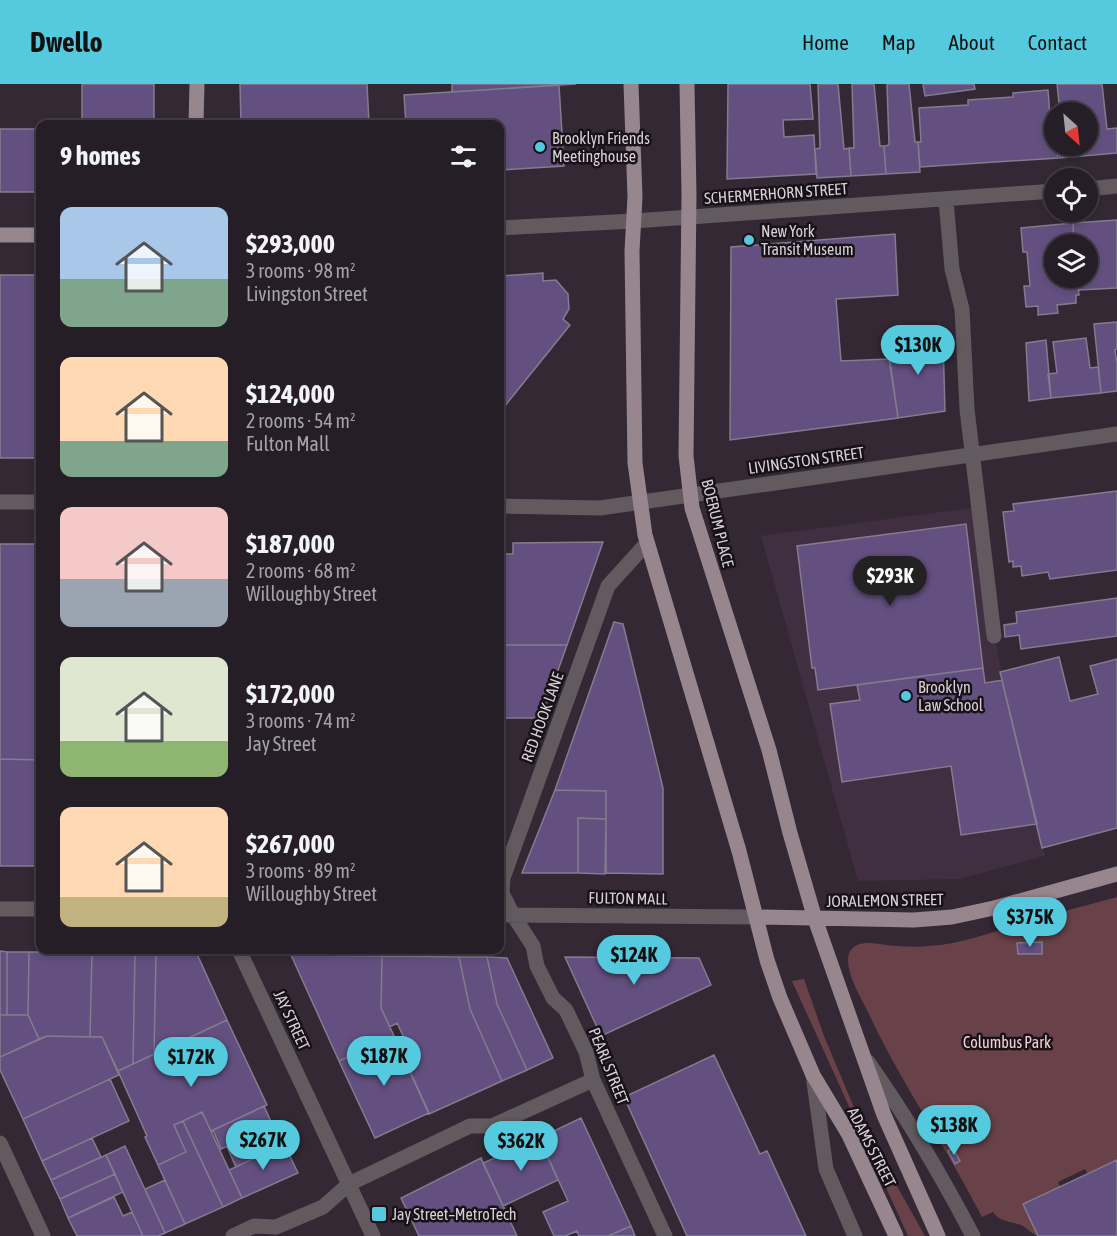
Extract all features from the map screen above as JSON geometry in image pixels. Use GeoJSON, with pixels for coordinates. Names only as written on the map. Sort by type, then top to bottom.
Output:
{"type":"FeatureCollection","features":[{"type":"Feature","properties":{"kind":"main road"},"geometry":{"type":"LineString","coordinates":[[196,120],[197,84]]}},
{"type":"Feature","properties":{"kind":"main road"},"geometry":{"type":"LineString","coordinates":[[631,84],[635,197],[632,251],[635,463],[639,502],[647,543],[739,851],[756,918]]}},
{"type":"Feature","properties":{"kind":"main road","name":"BOERUM PLACE"},"geometry":{"type":"LineString","coordinates":[[687,84],[689,216],[686,456],[690,495],[697,528],[769,750],[815,920]]}},
{"type":"Feature","properties":{"kind":"main road"},"geometry":{"type":"LineString","coordinates":[[0,235],[36,235]]}},
{"type":"Feature","properties":{"kind":"main road","name":"JORALEMON STREET"},"geometry":{"type":"LineString","coordinates":[[756,918],[914,920],[952,917],[994,909],[1117,874]]}},
{"type":"Feature","properties":{"kind":"main road","name":"ADAMS STREET"},"geometry":{"type":"LineString","coordinates":[[756,918],[780,998],[813,1075],[849,1135],[896,1236]]}},
{"type":"Feature","properties":{"kind":"main road","name":"ADAMS STREET"},"geometry":{"type":"LineString","coordinates":[[815,920],[893,1139],[938,1236]]}},
{"type":"Feature","properties":{"kind":"street"},"geometry":{"type":"LineString","coordinates":[[1098,188],[1117,186]]}},
{"type":"Feature","properties":{"kind":"street","name":"SCHERMERHORN STREET"},"geometry":{"type":"LineString","coordinates":[[504,228],[634,221],[1044,192]]}},
{"type":"Feature","properties":{"kind":"street"},"geometry":{"type":"LineString","coordinates":[[946,200],[952,269],[962,309],[967,409],[994,636]]}},
{"type":"Feature","properties":{"kind":"street","name":"LIVINGSTON STREET"},"geometry":{"type":"LineString","coordinates":[[504,506],[600,507],[1117,434]]}},
{"type":"Feature","properties":{"kind":"street"},"geometry":{"type":"LineString","coordinates":[[0,501],[36,502]]}},
{"type":"Feature","properties":{"kind":"street","name":"RED HOOK LANE"},"geometry":{"type":"LineString","coordinates":[[504,872],[608,586],[647,543]]}},
{"type":"Feature","properties":{"kind":"street"},"geometry":{"type":"LineString","coordinates":[[0,909],[36,909]]}},
{"type":"Feature","properties":{"kind":"street","name":"FULTON MALL"},"geometry":{"type":"LineString","coordinates":[[506,915],[756,918]]}},
{"type":"Feature","properties":{"kind":"street","name":"PEARL STREET"},"geometry":{"type":"LineString","coordinates":[[506,915],[533,946],[537,966],[553,999],[566,1010],[586,1052],[592,1080],[665,1236]]}},
{"type":"Feature","properties":{"kind":"street","name":"JAY STREET"},"geometry":{"type":"LineString","coordinates":[[241,954],[373,1236]]}},
{"type":"Feature","properties":{"kind":"street","name":"ADAMS STREET"},"geometry":{"type":"LineString","coordinates":[[861,1053],[917,1135],[973,1236]]}},
{"type":"Feature","properties":{"kind":"street","name":"ADAMS STREET"},"geometry":{"type":"LineString","coordinates":[[813,1075],[826,1169],[855,1236]]}},
{"type":"Feature","properties":{"kind":"street"},"geometry":{"type":"LineString","coordinates":[[233,1236],[254,1226],[276,1227],[323,1207],[349,1184],[470,1126],[492,1126],[592,1080]]}},
{"type":"Feature","properties":{"kind":"street"},"geometry":{"type":"LineString","coordinates":[[0,1143],[43,1236]]}},
{"type":"Feature","properties":{"kind":"shaded area","name":"Brooklyn Law School"},"geometry":{"type":"Polygon","coordinates":[[[978,507],[994,636],[1045,856],[959,879],[858,881],[761,536],[978,507]]]}},
{"type":"Feature","properties":{"kind":"green space","name":"Columbus Park"},"geometry":{"type":"Polygon","coordinates":[[[1117,897],[1117,1160],[1088,1174],[1085,1169],[1058,1182],[1060,1187],[1024,1204],[1038,1236],[1021,1225],[1002,1219],[993,1212],[982,1217],[880,1037],[852,979],[848,959],[850,951],[857,945],[872,943],[917,947],[963,941],[1117,897]]]}},
{"type":"Feature","properties":{"kind":"green space"},"geometry":{"type":"Polygon","coordinates":[[[804,979],[824,1036],[858,1117],[925,1236],[908,1236],[792,981],[804,979]]]}},
{"type":"Feature","properties":{"kind":"building"},"geometry":{"type":"Polygon","coordinates":[[[82,84],[154,84],[154,120],[82,120],[82,84]]]}},
{"type":"Feature","properties":{"kind":"building"},"geometry":{"type":"Polygon","coordinates":[[[240,84],[367,84],[369,120],[241,120],[240,84]]]}},
{"type":"Feature","properties":{"kind":"building"},"geometry":{"type":"Polygon","coordinates":[[[452,84],[576,84],[452,92],[452,84]]]}},
{"type":"Feature","properties":{"kind":"building"},"geometry":{"type":"Polygon","coordinates":[[[728,84],[810,84],[813,119],[783,120],[784,137],[814,135],[816,174],[727,179],[728,84]]]}},
{"type":"Feature","properties":{"kind":"building"},"geometry":{"type":"Polygon","coordinates":[[[818,84],[838,84],[844,149],[849,148],[851,176],[817,178],[815,149],[820,148],[818,84]]]}},
{"type":"Feature","properties":{"kind":"building"},"geometry":{"type":"Polygon","coordinates":[[[852,84],[874,84],[880,146],[884,146],[886,174],[851,176],[849,148],[854,148],[852,84]]]}},
{"type":"Feature","properties":{"kind":"building"},"geometry":{"type":"Polygon","coordinates":[[[887,84],[909,84],[920,172],[886,174],[884,146],[889,145],[887,84]]]}},
{"type":"Feature","properties":{"kind":"building"},"geometry":{"type":"Polygon","coordinates":[[[923,84],[974,84],[975,89],[925,96],[923,84]]]}},
{"type":"Feature","properties":{"kind":"building"},"geometry":{"type":"Polygon","coordinates":[[[1057,84],[1102,84],[1107,129],[1117,128],[1117,153],[1098,155],[1098,102],[1059,102],[1057,84]]]}},
{"type":"Feature","properties":{"kind":"building"},"geometry":{"type":"Polygon","coordinates":[[[559,85],[564,166],[504,170],[504,120],[406,120],[404,95],[559,85]]]}},
{"type":"Feature","properties":{"kind":"building"},"geometry":{"type":"Polygon","coordinates":[[[1048,90],[1049,102],[1044,102],[1044,156],[1058,156],[1058,158],[920,167],[919,108],[968,105],[968,100],[1013,97],[1013,93],[1048,90]]]}},
{"type":"Feature","properties":{"kind":"building"},"geometry":{"type":"Polygon","coordinates":[[[0,129],[36,129],[36,192],[0,192],[0,129]]]}},
{"type":"Feature","properties":{"kind":"building"},"geometry":{"type":"Polygon","coordinates":[[[1060,156],[1083,156],[1060,158],[1060,156]]]}},
{"type":"Feature","properties":{"kind":"building"},"geometry":{"type":"Polygon","coordinates":[[[1117,220],[1117,288],[1079,290],[1079,288],[1098,288],[1098,234],[1074,234],[1073,223],[1117,220]]]}},
{"type":"Feature","properties":{"kind":"building"},"geometry":{"type":"Polygon","coordinates":[[[1073,223],[1074,234],[1044,234],[1044,288],[1078,288],[1076,303],[1057,305],[1058,313],[1038,315],[1038,306],[1026,307],[1024,286],[1030,286],[1027,252],[1023,252],[1021,228],[1073,223]]]}},
{"type":"Feature","properties":{"kind":"building"},"geometry":{"type":"Polygon","coordinates":[[[895,234],[898,295],[836,299],[841,361],[889,359],[898,418],[730,440],[731,247],[895,234]]]}},
{"type":"Feature","properties":{"kind":"building"},"geometry":{"type":"Polygon","coordinates":[[[543,273],[543,281],[556,280],[568,294],[569,309],[563,319],[570,325],[504,407],[504,276],[543,273]]]}},
{"type":"Feature","properties":{"kind":"building"},"geometry":{"type":"Polygon","coordinates":[[[0,275],[36,275],[36,458],[0,458],[0,275]]]}},
{"type":"Feature","properties":{"kind":"building"},"geometry":{"type":"Polygon","coordinates":[[[1117,322],[1117,349],[1115,350],[1117,391],[1101,393],[1094,324],[1117,322]]]}},
{"type":"Feature","properties":{"kind":"building"},"geometry":{"type":"Polygon","coordinates":[[[943,338],[945,411],[898,418],[887,340],[943,338]]]}},
{"type":"Feature","properties":{"kind":"building"},"geometry":{"type":"Polygon","coordinates":[[[1086,338],[1090,368],[1098,367],[1101,393],[1051,398],[1048,374],[1057,373],[1053,342],[1086,338]]]}},
{"type":"Feature","properties":{"kind":"building"},"geometry":{"type":"Polygon","coordinates":[[[1046,340],[1051,398],[1029,401],[1026,343],[1046,340]]]}},
{"type":"Feature","properties":{"kind":"building"},"geometry":{"type":"Polygon","coordinates":[[[1117,491],[1117,570],[1050,579],[1048,572],[1022,576],[1021,566],[1013,567],[1013,561],[1009,562],[1003,512],[1014,511],[1013,504],[1117,491]]]}},
{"type":"Feature","properties":{"kind":"building"},"geometry":{"type":"Polygon","coordinates":[[[966,524],[983,668],[818,690],[815,668],[812,668],[797,546],[966,524]]]}},
{"type":"Feature","properties":{"kind":"building"},"geometry":{"type":"Polygon","coordinates":[[[603,542],[567,645],[504,645],[504,554],[513,554],[513,543],[603,542]]]}},
{"type":"Feature","properties":{"kind":"building"},"geometry":{"type":"Polygon","coordinates":[[[0,544],[36,544],[36,760],[0,759],[0,544]]]}},
{"type":"Feature","properties":{"kind":"building"},"geometry":{"type":"Polygon","coordinates":[[[1117,598],[1117,636],[1021,649],[1019,635],[1005,637],[1004,625],[1017,623],[1016,612],[1117,598]]]}},
{"type":"Feature","properties":{"kind":"building"},"geometry":{"type":"Polygon","coordinates":[[[614,622],[623,624],[663,788],[663,874],[606,873],[606,791],[555,790],[614,622]]]}},
{"type":"Feature","properties":{"kind":"building"},"geometry":{"type":"Polygon","coordinates":[[[504,645],[567,645],[541,718],[504,718],[504,645]]]}},
{"type":"Feature","properties":{"kind":"building"},"geometry":{"type":"Polygon","coordinates":[[[1059,657],[1070,701],[1098,694],[1090,666],[1117,659],[1117,828],[1042,848],[1000,672],[1059,657]]]}},
{"type":"Feature","properties":{"kind":"building"},"geometry":{"type":"Polygon","coordinates":[[[983,668],[985,683],[1002,680],[1037,824],[961,835],[951,766],[842,782],[830,704],[860,700],[857,685],[983,668]]]}},
{"type":"Feature","properties":{"kind":"building"},"geometry":{"type":"Polygon","coordinates":[[[0,759],[36,760],[36,866],[0,866],[0,759]]]}},
{"type":"Feature","properties":{"kind":"building"},"geometry":{"type":"Polygon","coordinates":[[[555,790],[606,791],[606,819],[578,818],[578,873],[522,873],[555,790]]]}},
{"type":"Feature","properties":{"kind":"building"},"geometry":{"type":"Polygon","coordinates":[[[578,818],[606,819],[605,874],[578,873],[578,818]]]}},
{"type":"Feature","properties":{"kind":"building"},"geometry":{"type":"Polygon","coordinates":[[[1042,942],[1042,954],[1018,954],[1017,943],[1042,942]]]}},
{"type":"Feature","properties":{"kind":"building"},"geometry":{"type":"Polygon","coordinates":[[[0,951],[7,952],[7,1015],[0,1015],[0,951]]]}},
{"type":"Feature","properties":{"kind":"building"},"geometry":{"type":"Polygon","coordinates":[[[7,952],[29,952],[28,1015],[7,1015],[7,952]]]}},
{"type":"Feature","properties":{"kind":"building"},"geometry":{"type":"Polygon","coordinates":[[[29,952],[92,954],[90,1037],[47,1036],[39,1039],[28,1015],[29,952]]]}},
{"type":"Feature","properties":{"kind":"building"},"geometry":{"type":"Polygon","coordinates":[[[92,954],[135,954],[133,1064],[118,1071],[102,1037],[90,1037],[92,954]]]}},
{"type":"Feature","properties":{"kind":"building"},"geometry":{"type":"Polygon","coordinates":[[[135,954],[156,954],[154,1054],[133,1064],[135,954]]]}},
{"type":"Feature","properties":{"kind":"building"},"geometry":{"type":"Polygon","coordinates":[[[156,954],[197,954],[227,1020],[154,1054],[156,954]]]}},
{"type":"Feature","properties":{"kind":"building"},"geometry":{"type":"Polygon","coordinates":[[[291,955],[382,956],[381,1008],[394,1036],[339,1061],[291,955]]]}},
{"type":"Feature","properties":{"kind":"building"},"geometry":{"type":"Polygon","coordinates":[[[382,956],[459,957],[470,1009],[502,1081],[429,1114],[405,1061],[413,1057],[397,1023],[390,1027],[381,1008],[382,956]]]}},
{"type":"Feature","properties":{"kind":"building"},"geometry":{"type":"Polygon","coordinates":[[[459,957],[487,957],[497,1004],[527,1070],[502,1081],[470,1009],[459,957]]]}},
{"type":"Feature","properties":{"kind":"building"},"geometry":{"type":"Polygon","coordinates":[[[487,957],[507,958],[553,1058],[527,1070],[497,1004],[487,957]]]}},
{"type":"Feature","properties":{"kind":"building"},"geometry":{"type":"Polygon","coordinates":[[[565,957],[699,958],[711,985],[601,1036],[565,957]]]}},
{"type":"Feature","properties":{"kind":"building"},"geometry":{"type":"Polygon","coordinates":[[[0,1015],[28,1015],[39,1039],[0,1057],[0,1015]]]}},
{"type":"Feature","properties":{"kind":"building"},"geometry":{"type":"Polygon","coordinates":[[[227,1020],[267,1105],[211,1131],[202,1112],[174,1125],[186,1152],[158,1165],[118,1071],[227,1020]]]}},
{"type":"Feature","properties":{"kind":"building"},"geometry":{"type":"Polygon","coordinates":[[[47,1036],[102,1037],[119,1075],[23,1119],[0,1070],[0,1057],[47,1036]]]}},
{"type":"Feature","properties":{"kind":"building"},"geometry":{"type":"Polygon","coordinates":[[[394,1036],[429,1113],[375,1138],[339,1061],[394,1036]]]}},
{"type":"Feature","properties":{"kind":"building"},"geometry":{"type":"Polygon","coordinates":[[[714,1055],[760,1154],[767,1151],[806,1236],[687,1236],[624,1097],[714,1055]]]}},
{"type":"Feature","properties":{"kind":"building"},"geometry":{"type":"Polygon","coordinates":[[[110,1079],[129,1121],[42,1161],[23,1119],[110,1079]]]}},
{"type":"Feature","properties":{"kind":"building"},"geometry":{"type":"Polygon","coordinates":[[[264,1106],[273,1126],[221,1149],[213,1130],[264,1106]]]}},
{"type":"Feature","properties":{"kind":"building"},"geometry":{"type":"Polygon","coordinates":[[[202,1112],[242,1198],[223,1207],[183,1121],[202,1112]]]}},
{"type":"Feature","properties":{"kind":"building"},"geometry":{"type":"Polygon","coordinates":[[[581,1118],[631,1226],[608,1236],[579,1236],[577,1231],[565,1236],[554,1236],[543,1212],[568,1201],[539,1138],[581,1118]]]}},
{"type":"Feature","properties":{"kind":"building"},"geometry":{"type":"Polygon","coordinates":[[[183,1121],[223,1207],[185,1224],[158,1165],[186,1152],[174,1125],[183,1121]]]}},
{"type":"Feature","properties":{"kind":"building"},"geometry":{"type":"Polygon","coordinates":[[[275,1124],[284,1144],[236,1167],[227,1147],[275,1124]]]}},
{"type":"Feature","properties":{"kind":"building"},"geometry":{"type":"Polygon","coordinates":[[[92,1138],[101,1157],[51,1180],[42,1161],[92,1138]]]}},
{"type":"Feature","properties":{"kind":"building"},"geometry":{"type":"Polygon","coordinates":[[[539,1138],[558,1180],[503,1206],[483,1163],[539,1138]]]}},
{"type":"Feature","properties":{"kind":"building"},"geometry":{"type":"Polygon","coordinates":[[[284,1144],[298,1173],[242,1198],[229,1170],[284,1144]]]}},
{"type":"Feature","properties":{"kind":"building"},"geometry":{"type":"Polygon","coordinates":[[[125,1146],[165,1233],[158,1236],[143,1236],[106,1155],[125,1146]]]}},
{"type":"Feature","properties":{"kind":"building"},"geometry":{"type":"Polygon","coordinates":[[[953,1148],[960,1161],[955,1164],[948,1151],[953,1148]]]}},
{"type":"Feature","properties":{"kind":"building"},"geometry":{"type":"Polygon","coordinates":[[[106,1155],[115,1174],[60,1199],[51,1180],[106,1155]]]}},
{"type":"Feature","properties":{"kind":"building"},"geometry":{"type":"Polygon","coordinates":[[[481,1158],[517,1236],[419,1236],[401,1198],[481,1158]]]}},
{"type":"Feature","properties":{"kind":"building"},"geometry":{"type":"Polygon","coordinates":[[[1117,1160],[1117,1236],[1038,1236],[1023,1204],[1117,1160]]]}},
{"type":"Feature","properties":{"kind":"building"},"geometry":{"type":"Polygon","coordinates":[[[115,1174],[123,1192],[68,1218],[60,1199],[115,1174]]]}},
{"type":"Feature","properties":{"kind":"building"},"geometry":{"type":"Polygon","coordinates":[[[165,1180],[185,1224],[165,1233],[145,1189],[165,1180]]]}},
{"type":"Feature","properties":{"kind":"building"},"geometry":{"type":"Polygon","coordinates":[[[114,1197],[123,1216],[132,1212],[143,1236],[77,1236],[68,1218],[114,1197]]]}},
{"type":"Feature","properties":{"kind":"building"},"geometry":{"type":"Polygon","coordinates":[[[631,1226],[635,1236],[608,1236],[631,1226]]]}},
{"type":"Feature","properties":{"kind":"place","name":"Brooklyn Friends Meetinghouse"},"geometry":{"type":"Point","coordinates":[540,147]}},
{"type":"Feature","properties":{"kind":"place","name":"New York Transit Museum"},"geometry":{"type":"Point","coordinates":[749,240]}},
{"type":"Feature","properties":{"kind":"place","name":"Brooklyn Law School"},"geometry":{"type":"Point","coordinates":[906,696]}},
{"type":"Feature","properties":{"kind":"place","name":"Jay Street–MetroTech"},"geometry":{"type":"Point","coordinates":[379,1214]}}]}
